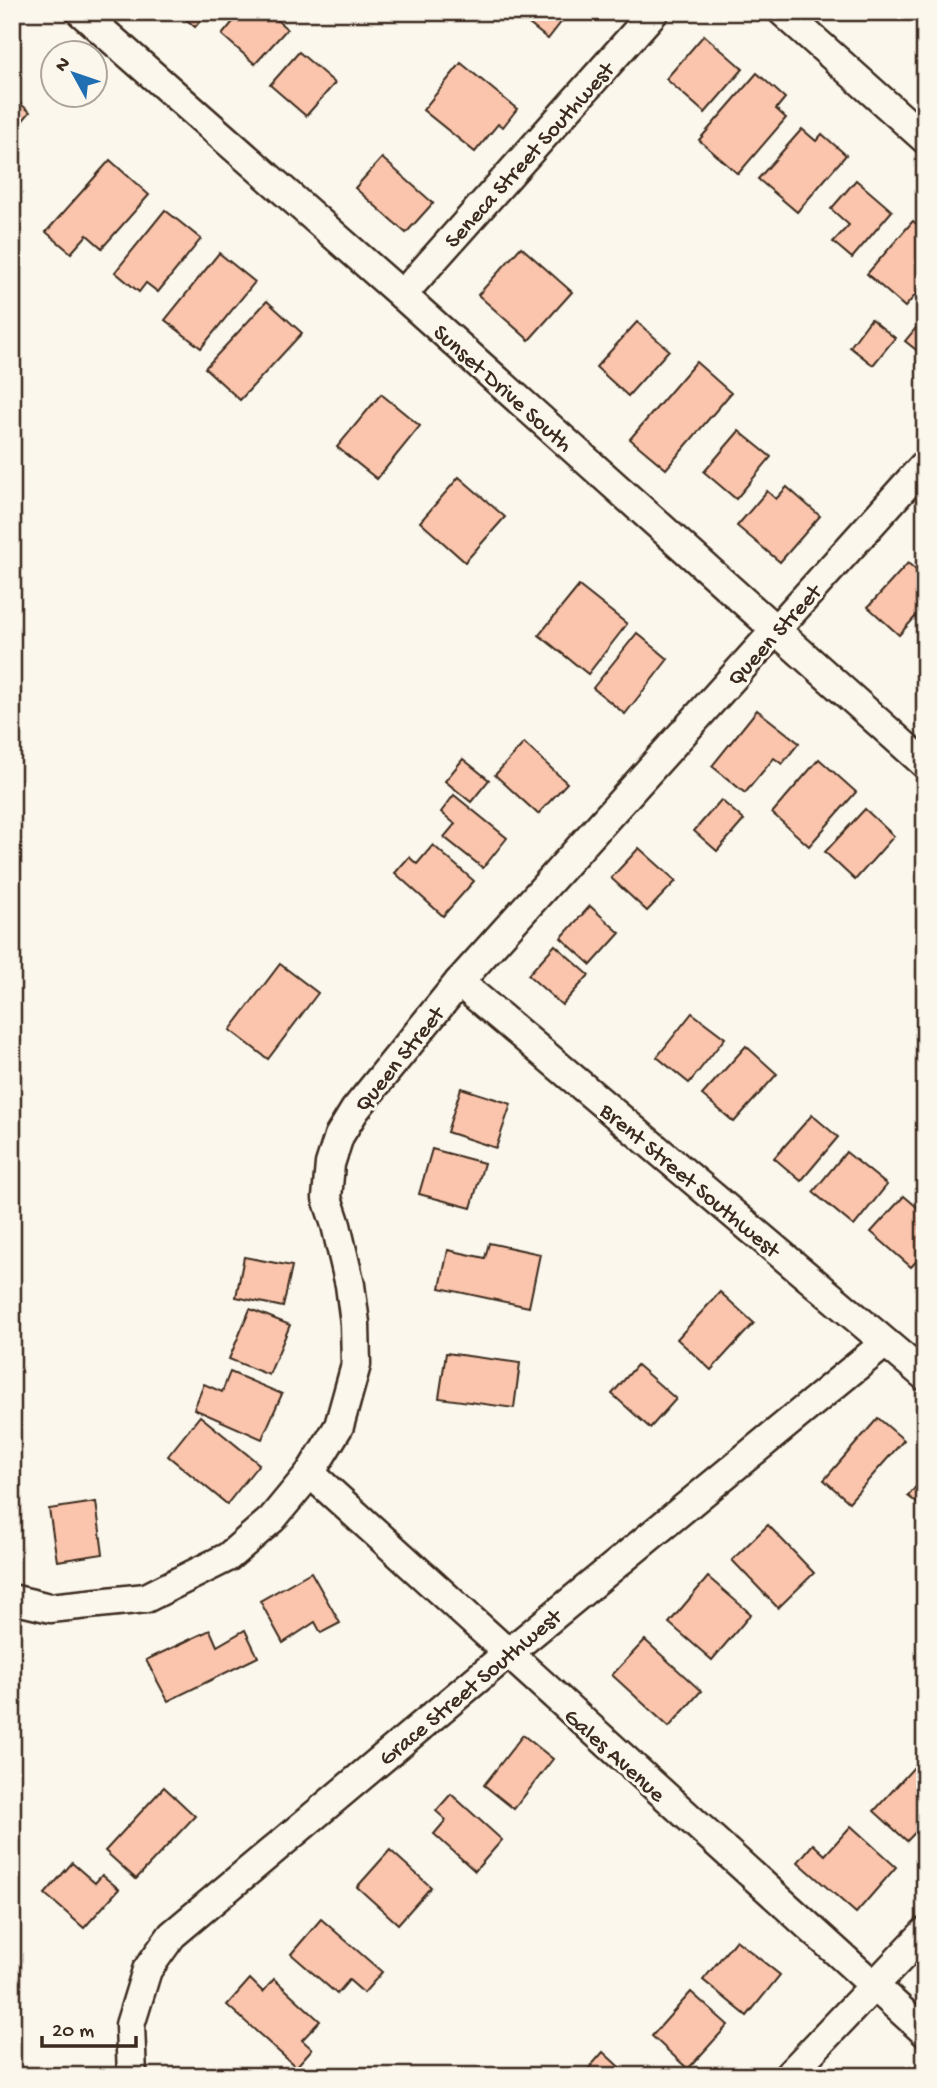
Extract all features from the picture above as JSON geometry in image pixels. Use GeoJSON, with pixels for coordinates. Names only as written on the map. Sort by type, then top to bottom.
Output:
{"type":"FeatureCollection","features":[{"type":"Feature","properties":{"kind":"street","name":"Sunset Drive South"},"geometry":{"type":"LineString","coordinates":[[81,12],[402,295],[925,764]]}},
{"type":"Feature","properties":{"kind":"street","name":"Seneca Street Southwest"},"geometry":{"type":"LineString","coordinates":[[402,295],[654,12]]}},
{"type":"Feature","properties":{"kind":"street"},"geometry":{"type":"LineString","coordinates":[[783,12],[925,139]]}},
{"type":"Feature","properties":{"kind":"street","name":"Queen Street"},"geometry":{"type":"LineString","coordinates":[[12,1599],[50,1608],[146,1598],[228,1557],[272,1519],[310,1473],[339,1426],[356,1365],[355,1323],[350,1285],[327,1198],[330,1164],[339,1136],[355,1110],[458,982],[925,464]]}},
{"type":"Feature","properties":{"kind":"street","name":"Brent Street Southwest"},"geometry":{"type":"LineString","coordinates":[[458,982],[925,1376]]}},
{"type":"Feature","properties":{"kind":"street","name":"Grace Street Southwest"},"geometry":{"type":"LineString","coordinates":[[132,2076],[130,2025],[148,1970],[172,1935],[507,1654],[885,1343]]}},
{"type":"Feature","properties":{"kind":"street","name":"Gales Avenue"},"geometry":{"type":"LineString","coordinates":[[310,1473],[925,2032]]}},
{"type":"Feature","properties":{"kind":"street"},"geometry":{"type":"LineString","coordinates":[[788,2076],[925,1932]]}},
{"type":"Feature","properties":{"kind":"building"},"geometry":{"type":"Polygon","coordinates":[[[178,12],[208,12],[195,27],[178,12]]]}},
{"type":"Feature","properties":{"kind":"building"},"geometry":{"type":"Polygon","coordinates":[[[241,12],[268,12],[287,29],[255,64],[222,35],[241,12]]]}},
{"type":"Feature","properties":{"kind":"building"},"geometry":{"type":"Polygon","coordinates":[[[514,12],[569,12],[548,39],[514,12]]]}},
{"type":"Feature","properties":{"kind":"building"},"geometry":{"type":"Polygon","coordinates":[[[704,35],[743,69],[705,113],[666,79],[704,35]]]}},
{"type":"Feature","properties":{"kind":"building"},"geometry":{"type":"Polygon","coordinates":[[[299,52],[335,83],[306,116],[270,85],[299,52]]]}},
{"type":"Feature","properties":{"kind":"building"},"geometry":{"type":"Polygon","coordinates":[[[461,63],[517,109],[503,127],[498,124],[475,152],[423,110],[461,63]]]}},
{"type":"Feature","properties":{"kind":"building"},"geometry":{"type":"Polygon","coordinates":[[[757,73],[785,98],[776,109],[786,118],[738,174],[699,140],[757,73]]]}},
{"type":"Feature","properties":{"kind":"building"},"geometry":{"type":"Polygon","coordinates":[[[12,96],[30,112],[12,133],[12,96]]]}},
{"type":"Feature","properties":{"kind":"building"},"geometry":{"type":"Polygon","coordinates":[[[802,129],[816,141],[822,134],[846,155],[797,212],[758,179],[802,129]]]}},
{"type":"Feature","properties":{"kind":"building"},"geometry":{"type":"Polygon","coordinates":[[[382,158],[433,203],[406,233],[355,188],[382,158]]]}},
{"type":"Feature","properties":{"kind":"building"},"geometry":{"type":"Polygon","coordinates":[[[110,160],[149,195],[102,248],[87,235],[71,253],[46,232],[110,160]]]}},
{"type":"Feature","properties":{"kind":"building"},"geometry":{"type":"Polygon","coordinates":[[[856,180],[892,211],[852,258],[833,242],[849,225],[831,209],[856,180]]]}},
{"type":"Feature","properties":{"kind":"building"},"geometry":{"type":"Polygon","coordinates":[[[165,210],[201,239],[158,292],[146,283],[139,292],[115,272],[165,210]]]}},
{"type":"Feature","properties":{"kind":"building"},"geometry":{"type":"Polygon","coordinates":[[[913,221],[925,231],[925,284],[905,307],[867,274],[913,221]]]}},
{"type":"Feature","properties":{"kind":"building"},"geometry":{"type":"Polygon","coordinates":[[[521,247],[572,292],[529,340],[478,295],[521,247]]]}},
{"type":"Feature","properties":{"kind":"building"},"geometry":{"type":"Polygon","coordinates":[[[219,253],[255,282],[201,348],[165,320],[219,253]]]}},
{"type":"Feature","properties":{"kind":"building"},"geometry":{"type":"Polygon","coordinates":[[[267,301],[302,333],[240,400],[205,368],[267,301]]]}},
{"type":"Feature","properties":{"kind":"building"},"geometry":{"type":"Polygon","coordinates":[[[925,317],[925,357],[905,341],[925,317]]]}},
{"type":"Feature","properties":{"kind":"building"},"geometry":{"type":"Polygon","coordinates":[[[871,319],[895,338],[873,365],[850,347],[871,319]]]}},
{"type":"Feature","properties":{"kind":"building"},"geometry":{"type":"Polygon","coordinates":[[[637,322],[669,350],[628,396],[596,367],[637,322]]]}},
{"type":"Feature","properties":{"kind":"building"},"geometry":{"type":"Polygon","coordinates":[[[696,362],[731,393],[666,469],[630,439],[696,362]]]}},
{"type":"Feature","properties":{"kind":"building"},"geometry":{"type":"Polygon","coordinates":[[[381,394],[420,426],[377,479],[337,447],[381,394]]]}},
{"type":"Feature","properties":{"kind":"building"},"geometry":{"type":"Polygon","coordinates":[[[739,431],[771,457],[736,499],[704,472],[739,431]]]}},
{"type":"Feature","properties":{"kind":"building"},"geometry":{"type":"Polygon","coordinates":[[[459,477],[505,517],[465,562],[420,522],[459,477]]]}},
{"type":"Feature","properties":{"kind":"building"},"geometry":{"type":"Polygon","coordinates":[[[787,487],[820,516],[780,562],[737,526],[767,491],[776,499],[787,487]]]}},
{"type":"Feature","properties":{"kind":"building"},"geometry":{"type":"Polygon","coordinates":[[[908,563],[925,578],[925,606],[899,635],[868,607],[908,563]]]}},
{"type":"Feature","properties":{"kind":"building"},"geometry":{"type":"Polygon","coordinates":[[[579,586],[627,624],[588,674],[539,635],[579,586]]]}},
{"type":"Feature","properties":{"kind":"building"},"geometry":{"type":"Polygon","coordinates":[[[637,633],[668,659],[625,714],[593,688],[637,633]]]}},
{"type":"Feature","properties":{"kind":"building"},"geometry":{"type":"Polygon","coordinates":[[[757,710],[799,743],[782,764],[774,758],[745,793],[712,766],[757,710]]]}},
{"type":"Feature","properties":{"kind":"building"},"geometry":{"type":"Polygon","coordinates":[[[524,743],[567,783],[538,814],[495,775],[524,743]]]}},
{"type":"Feature","properties":{"kind":"building"},"geometry":{"type":"Polygon","coordinates":[[[463,759],[489,780],[471,802],[445,781],[463,759]]]}},
{"type":"Feature","properties":{"kind":"building"},"geometry":{"type":"Polygon","coordinates":[[[819,759],[856,792],[809,846],[772,813],[819,759]]]}},
{"type":"Feature","properties":{"kind":"building"},"geometry":{"type":"Polygon","coordinates":[[[454,795],[507,838],[483,868],[444,837],[455,824],[441,812],[454,795]]]}},
{"type":"Feature","properties":{"kind":"building"},"geometry":{"type":"Polygon","coordinates":[[[721,800],[744,820],[717,851],[694,831],[721,800]]]}},
{"type":"Feature","properties":{"kind":"building"},"geometry":{"type":"Polygon","coordinates":[[[865,809],[894,836],[855,880],[825,852],[865,809]]]}},
{"type":"Feature","properties":{"kind":"building"},"geometry":{"type":"Polygon","coordinates":[[[433,845],[474,881],[443,916],[395,873],[409,857],[417,864],[433,845]]]}},
{"type":"Feature","properties":{"kind":"building"},"geometry":{"type":"Polygon","coordinates":[[[639,848],[676,881],[647,911],[611,878],[639,848]]]}},
{"type":"Feature","properties":{"kind":"building"},"geometry":{"type":"Polygon","coordinates":[[[590,906],[620,933],[591,965],[561,938],[590,906]]]}},
{"type":"Feature","properties":{"kind":"building"},"geometry":{"type":"Polygon","coordinates":[[[555,945],[589,975],[562,1005],[528,975],[555,945]]]}},
{"type":"Feature","properties":{"kind":"building"},"geometry":{"type":"Polygon","coordinates":[[[280,964],[318,993],[268,1059],[230,1030],[280,964]]]}},
{"type":"Feature","properties":{"kind":"building"},"geometry":{"type":"Polygon","coordinates":[[[692,1013],[725,1038],[689,1083],[657,1057],[692,1013]]]}},
{"type":"Feature","properties":{"kind":"building"},"geometry":{"type":"Polygon","coordinates":[[[746,1046],[777,1074],[734,1122],[702,1095],[746,1046]]]}},
{"type":"Feature","properties":{"kind":"building"},"geometry":{"type":"Polygon","coordinates":[[[461,1088],[511,1104],[496,1148],[447,1132],[461,1088]]]}},
{"type":"Feature","properties":{"kind":"building"},"geometry":{"type":"Polygon","coordinates":[[[812,1115],[838,1137],[801,1181],[774,1158],[812,1115]]]}},
{"type":"Feature","properties":{"kind":"building"},"geometry":{"type":"Polygon","coordinates":[[[432,1149],[484,1163],[471,1208],[419,1194],[432,1149]]]}},
{"type":"Feature","properties":{"kind":"building"},"geometry":{"type":"Polygon","coordinates":[[[846,1152],[887,1185],[854,1226],[813,1192],[846,1152]]]}},
{"type":"Feature","properties":{"kind":"building"},"geometry":{"type":"Polygon","coordinates":[[[904,1196],[925,1214],[925,1252],[911,1267],[871,1232],[904,1196]]]}},
{"type":"Feature","properties":{"kind":"building"},"geometry":{"type":"Polygon","coordinates":[[[489,1243],[540,1254],[529,1307],[440,1288],[448,1250],[485,1258],[489,1243]]]}},
{"type":"Feature","properties":{"kind":"building"},"geometry":{"type":"Polygon","coordinates":[[[244,1257],[292,1266],[283,1307],[236,1297],[244,1257]]]}},
{"type":"Feature","properties":{"kind":"building"},"geometry":{"type":"Polygon","coordinates":[[[720,1292],[754,1323],[711,1370],[677,1339],[720,1292]]]}},
{"type":"Feature","properties":{"kind":"building"},"geometry":{"type":"Polygon","coordinates":[[[250,1309],[290,1325],[269,1375],[229,1359],[250,1309]]]}},
{"type":"Feature","properties":{"kind":"building"},"geometry":{"type":"Polygon","coordinates":[[[446,1353],[520,1363],[514,1408],[439,1398],[446,1353]]]}},
{"type":"Feature","properties":{"kind":"building"},"geometry":{"type":"Polygon","coordinates":[[[637,1365],[676,1399],[650,1428],[612,1394],[637,1365]]]}},
{"type":"Feature","properties":{"kind":"building"},"geometry":{"type":"Polygon","coordinates":[[[230,1372],[282,1394],[262,1439],[194,1409],[204,1384],[222,1392],[230,1372]]]}},
{"type":"Feature","properties":{"kind":"building"},"geometry":{"type":"Polygon","coordinates":[[[200,1416],[259,1464],[227,1504],[168,1456],[200,1416]]]}},
{"type":"Feature","properties":{"kind":"building"},"geometry":{"type":"Polygon","coordinates":[[[878,1418],[904,1440],[849,1502],[824,1480],[878,1418]]]}},
{"type":"Feature","properties":{"kind":"building"},"geometry":{"type":"Polygon","coordinates":[[[925,1476],[925,1509],[908,1496],[925,1476]]]}},
{"type":"Feature","properties":{"kind":"building"},"geometry":{"type":"Polygon","coordinates":[[[96,1502],[103,1554],[57,1561],[49,1509],[96,1502]]]}},
{"type":"Feature","properties":{"kind":"building"},"geometry":{"type":"Polygon","coordinates":[[[768,1525],[814,1573],[778,1608],[732,1560],[768,1525]]]}},
{"type":"Feature","properties":{"kind":"building"},"geometry":{"type":"Polygon","coordinates":[[[311,1572],[340,1623],[321,1633],[315,1622],[283,1643],[260,1601],[311,1572]]]}},
{"type":"Feature","properties":{"kind":"building"},"geometry":{"type":"Polygon","coordinates":[[[708,1577],[751,1614],[712,1660],[669,1623],[708,1577]]]}},
{"type":"Feature","properties":{"kind":"building"},"geometry":{"type":"Polygon","coordinates":[[[210,1630],[217,1646],[245,1630],[258,1657],[168,1701],[146,1660],[210,1630]]]}},
{"type":"Feature","properties":{"kind":"building"},"geometry":{"type":"Polygon","coordinates":[[[645,1640],[701,1691],[669,1727],[612,1675],[645,1640]]]}},
{"type":"Feature","properties":{"kind":"building"},"geometry":{"type":"Polygon","coordinates":[[[523,1735],[553,1759],[514,1809],[484,1785],[523,1735]]]}},
{"type":"Feature","properties":{"kind":"building"},"geometry":{"type":"Polygon","coordinates":[[[916,1765],[925,1773],[925,1822],[907,1841],[874,1811],[916,1765]]]}},
{"type":"Feature","properties":{"kind":"building"},"geometry":{"type":"Polygon","coordinates":[[[164,1787],[195,1816],[136,1879],[105,1851],[164,1787]]]}},
{"type":"Feature","properties":{"kind":"building"},"geometry":{"type":"Polygon","coordinates":[[[451,1794],[502,1840],[475,1871],[434,1834],[446,1820],[436,1811],[451,1794]]]}},
{"type":"Feature","properties":{"kind":"building"},"geometry":{"type":"Polygon","coordinates":[[[851,1826],[896,1867],[856,1913],[798,1862],[813,1844],[825,1855],[851,1826]]]}},
{"type":"Feature","properties":{"kind":"building"},"geometry":{"type":"Polygon","coordinates":[[[390,1850],[431,1887],[398,1924],[357,1887],[390,1850]]]}},
{"type":"Feature","properties":{"kind":"building"},"geometry":{"type":"Polygon","coordinates":[[[72,1863],[95,1883],[102,1875],[119,1889],[84,1928],[45,1894],[72,1863]]]}},
{"type":"Feature","properties":{"kind":"building"},"geometry":{"type":"Polygon","coordinates":[[[321,1919],[382,1972],[364,1993],[349,1980],[337,1994],[291,1954],[321,1919]]]}},
{"type":"Feature","properties":{"kind":"building"},"geometry":{"type":"Polygon","coordinates":[[[736,1940],[780,1975],[747,2016],[703,1980],[736,1940]]]}},
{"type":"Feature","properties":{"kind":"building"},"geometry":{"type":"Polygon","coordinates":[[[250,1979],[263,1992],[274,1979],[320,2021],[302,2040],[312,2049],[296,2067],[227,2005],[250,1979]]]}},
{"type":"Feature","properties":{"kind":"building"},"geometry":{"type":"Polygon","coordinates":[[[691,1992],[728,2025],[688,2069],[652,2036],[691,1992]]]}},
{"type":"Feature","properties":{"kind":"building"},"geometry":{"type":"Polygon","coordinates":[[[603,2052],[629,2076],[582,2076],[603,2052]]]}}]}
